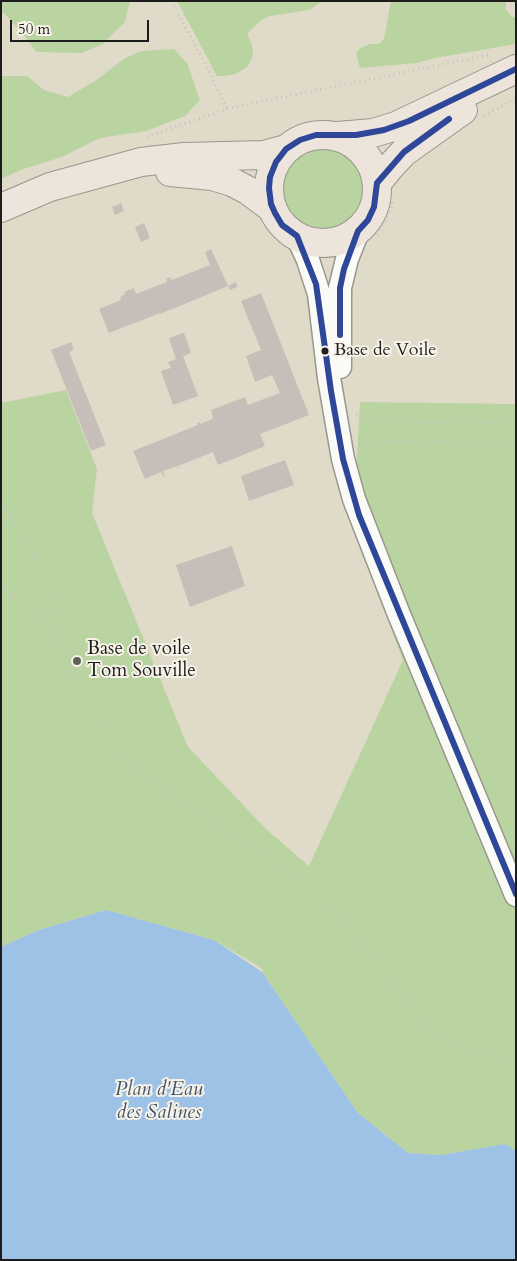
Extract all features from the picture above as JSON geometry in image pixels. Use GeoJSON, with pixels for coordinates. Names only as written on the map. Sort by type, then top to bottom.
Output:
{"type":"FeatureCollection","features":[{"type":"Feature","properties":{"kind":"main road"},"geometry":{"type":"LineString","coordinates":[[338,136],[364,134],[396,126],[506,61]]}},
{"type":"Feature","properties":{"kind":"main road"},"geometry":{"type":"LineString","coordinates":[[386,190],[396,159],[414,144],[467,108],[516,80]]}},
{"type":"Feature","properties":{"kind":"main road"},"geometry":{"type":"LineString","coordinates":[[327,134],[349,141],[363,152],[386,190],[378,193],[368,220],[366,235],[328,243],[314,242],[297,236],[282,224],[273,209],[269,193],[270,177],[276,162],[286,149],[295,142],[310,136],[327,134]]}},
{"type":"Feature","properties":{"kind":"main road"},"geometry":{"type":"LineString","coordinates":[[1,208],[50,187],[155,160],[199,156],[264,155],[286,149]]}},
{"type":"Feature","properties":{"kind":"main road"},"geometry":{"type":"LineString","coordinates":[[101,173],[151,171],[212,176],[241,185],[273,209]]}},
{"type":"Feature","properties":{"kind":"street"},"geometry":{"type":"LineString","coordinates":[[341,443],[340,288],[345,264],[366,235]]}},
{"type":"Feature","properties":{"kind":"street"},"geometry":{"type":"LineString","coordinates":[[297,236],[308,260],[319,294],[329,378],[350,485],[365,530],[516,895]]}},
{"type":"Feature","properties":{"kind":"path"},"geometry":{"type":"LineString","coordinates":[[171,1],[205,63],[227,109]]}},
{"type":"Feature","properties":{"kind":"path"},"geometry":{"type":"LineString","coordinates":[[144,138],[227,109],[506,61]]}},
{"type":"Feature","properties":{"kind":"path"},"geometry":{"type":"LineString","coordinates":[[484,116],[516,98]]}},
{"type":"Feature","properties":{"kind":"path"},"geometry":{"type":"LineString","coordinates":[[366,235],[390,211],[386,190]]}},
{"type":"Feature","properties":{"kind":"path"},"geometry":{"type":"LineString","coordinates":[[341,414],[468,424],[516,418]]}},
{"type":"Feature","properties":{"kind":"path"},"geometry":{"type":"LineString","coordinates":[[341,443],[516,442]]}},
{"type":"Feature","properties":{"kind":"path"},"geometry":{"type":"LineString","coordinates":[[1,502],[43,571],[50,588],[58,640]]}},
{"type":"Feature","properties":{"kind":"path"},"geometry":{"type":"LineString","coordinates":[[1,590],[33,607],[49,625],[58,640],[88,705],[114,748],[136,771],[322,896],[428,1028],[451,1042],[516,1066]]}},
{"type":"Feature","properties":{"kind":"green space"},"geometry":{"type":"Polygon","coordinates":[[[1,1],[130,1],[125,22],[103,44],[81,53],[36,52],[24,35],[1,10],[1,1]]]}},
{"type":"Feature","properties":{"kind":"green space"},"geometry":{"type":"Polygon","coordinates":[[[177,1],[323,1],[309,10],[270,16],[261,20],[247,34],[252,45],[253,56],[248,66],[236,74],[217,76],[177,1]]]}},
{"type":"Feature","properties":{"kind":"green space"},"geometry":{"type":"Polygon","coordinates":[[[391,1],[506,1],[506,10],[512,17],[516,17],[516,44],[435,58],[417,63],[360,68],[356,53],[360,48],[371,44],[379,44],[384,39],[391,1]]]}},
{"type":"Feature","properties":{"kind":"green space"},"geometry":{"type":"Polygon","coordinates":[[[174,49],[187,63],[200,100],[185,116],[146,131],[100,138],[62,157],[23,169],[1,179],[1,76],[27,76],[44,90],[68,97],[95,81],[125,58],[141,51],[174,49]]]}},
{"type":"Feature","properties":{"kind":"green space"},"geometry":{"type":"Polygon","coordinates":[[[321,147],[344,154],[356,166],[363,189],[356,212],[344,224],[321,231],[298,224],[286,212],[279,189],[286,166],[298,154],[321,147]]]}},
{"type":"Feature","properties":{"kind":"green space"},"geometry":{"type":"Polygon","coordinates":[[[66,390],[97,469],[92,513],[188,747],[267,830],[309,866],[403,660],[347,514],[357,456],[360,402],[516,404],[516,1151],[505,1144],[441,1155],[408,1153],[358,1113],[262,972],[263,970],[214,940],[106,910],[39,930],[1,947],[1,403],[66,390]]]}},
{"type":"Feature","properties":{"kind":"water","name":"Plan d'Eau des Salines"},"geometry":{"type":"Polygon","coordinates":[[[106,910],[214,940],[262,972],[358,1113],[408,1153],[441,1155],[505,1144],[516,1151],[516,1260],[1,1260],[1,947],[39,930],[106,910]]]}},
{"type":"Feature","properties":{"kind":"building"},"geometry":{"type":"Polygon","coordinates":[[[121,203],[124,211],[115,215],[112,207],[121,203]]]}},
{"type":"Feature","properties":{"kind":"building"},"geometry":{"type":"Polygon","coordinates":[[[144,223],[150,238],[141,242],[135,227],[144,223]]]}},
{"type":"Feature","properties":{"kind":"building"},"geometry":{"type":"Polygon","coordinates":[[[211,249],[228,286],[109,333],[99,309],[121,300],[120,297],[125,294],[124,292],[134,288],[136,294],[167,282],[166,279],[170,277],[172,280],[210,265],[205,252],[211,249]]]}},
{"type":"Feature","properties":{"kind":"building"},"geometry":{"type":"Polygon","coordinates":[[[236,282],[237,287],[230,290],[228,286],[236,282]]]}},
{"type":"Feature","properties":{"kind":"building"},"geometry":{"type":"Polygon","coordinates":[[[261,293],[309,415],[260,434],[265,446],[218,465],[213,452],[178,466],[178,469],[177,466],[163,471],[165,477],[161,472],[145,479],[133,451],[198,425],[197,423],[199,422],[200,424],[213,419],[211,410],[245,397],[248,405],[280,393],[272,375],[255,382],[246,356],[261,350],[241,301],[261,293]]]}},
{"type":"Feature","properties":{"kind":"building"},"geometry":{"type":"Polygon","coordinates":[[[184,333],[191,353],[183,356],[198,396],[173,405],[161,371],[171,368],[168,362],[176,359],[169,338],[184,333]]]}},
{"type":"Feature","properties":{"kind":"building"},"geometry":{"type":"Polygon","coordinates":[[[71,342],[74,350],[69,352],[106,445],[91,451],[51,350],[71,342]]]}},
{"type":"Feature","properties":{"kind":"building"},"geometry":{"type":"Polygon","coordinates":[[[285,460],[294,485],[249,501],[241,476],[285,460]]]}},
{"type":"Feature","properties":{"kind":"building"},"geometry":{"type":"Polygon","coordinates":[[[232,546],[245,586],[190,607],[176,565],[232,546]]]}},
{"type":"Feature","properties":{"kind":"transit line"},"geometry":{"type":"LineString","coordinates":[[516,69],[409,121],[384,130],[356,135],[316,135],[300,140],[286,149],[276,162],[270,177],[269,188],[271,204],[275,213],[282,225],[297,236],[316,284],[343,459],[359,515],[516,894]]}},
{"type":"Feature","properties":{"kind":"transit line"},"geometry":{"type":"LineString","coordinates":[[340,335],[340,288],[344,269],[358,231],[368,220],[374,207],[377,183],[404,152],[449,119]]}},
{"type":"Feature","properties":{"kind":"place","name":"Base de Voile"},"geometry":{"type":"Point","coordinates":[325,351]}},
{"type":"Feature","properties":{"kind":"place","name":"Base de voile Tom Souville"},"geometry":{"type":"Point","coordinates":[77,661]}}]}
